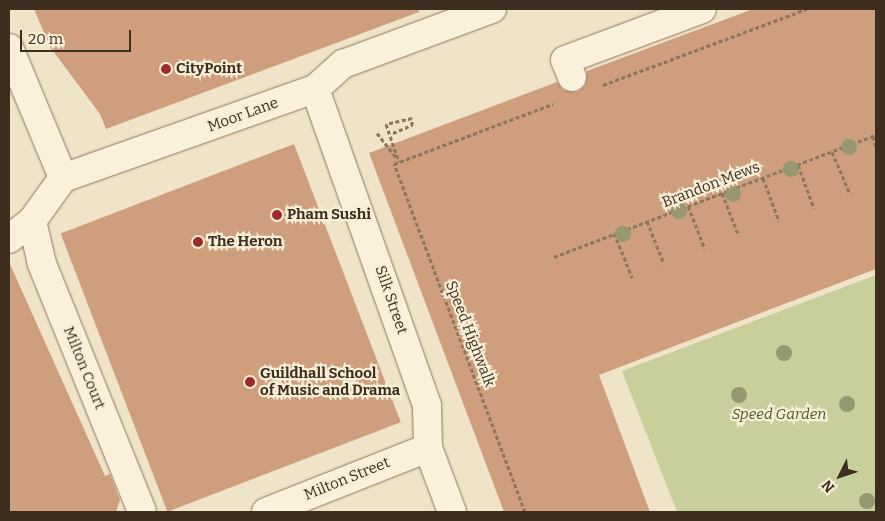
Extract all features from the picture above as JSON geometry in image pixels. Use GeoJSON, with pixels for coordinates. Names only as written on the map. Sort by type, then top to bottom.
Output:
{"type":"FeatureCollection","features":[{"type":"Feature","properties":{"kind":"street","name":"Moor Lane"},"geometry":{"type":"LineString","coordinates":[[63,178],[315,89],[343,64],[492,9]]}},
{"type":"Feature","properties":{"kind":"street"},"geometry":{"type":"LineString","coordinates":[[572,77],[565,60],[702,9]]}},
{"type":"Feature","properties":{"kind":"street"},"geometry":{"type":"LineString","coordinates":[[9,48],[63,178],[32,221],[9,239]]}},
{"type":"Feature","properties":{"kind":"street","name":"Silk Street"},"geometry":{"type":"LineString","coordinates":[[315,89],[428,405],[428,448],[452,512]]}},
{"type":"Feature","properties":{"kind":"street","name":"Milton Court"},"geometry":{"type":"LineString","coordinates":[[32,221],[42,264],[142,512]]}},
{"type":"Feature","properties":{"kind":"street","name":"Milton Street"},"geometry":{"type":"LineString","coordinates":[[266,512],[428,448]]}},
{"type":"Feature","properties":{"kind":"path"},"geometry":{"type":"LineString","coordinates":[[377,133],[400,162],[386,124],[408,116],[413,120],[412,125],[393,133]]}},
{"type":"Feature","properties":{"kind":"path"},"geometry":{"type":"LineString","coordinates":[[875,136],[876,146]]}},
{"type":"Feature","properties":{"kind":"path","name":"Brandon Mews"},"geometry":{"type":"LineString","coordinates":[[554,256],[875,136]]}},
{"type":"Feature","properties":{"kind":"path"},"geometry":{"type":"LineString","coordinates":[[832,152],[850,194]]}},
{"type":"Feature","properties":{"kind":"path","name":"Speed Highwalk"},"geometry":{"type":"LineString","coordinates":[[394,164],[525,512]]}},
{"type":"Feature","properties":{"kind":"path"},"geometry":{"type":"LineString","coordinates":[[798,165],[814,208]]}},
{"type":"Feature","properties":{"kind":"path"},"geometry":{"type":"LineString","coordinates":[[763,178],[779,221]]}},
{"type":"Feature","properties":{"kind":"path"},"geometry":{"type":"LineString","coordinates":[[722,193],[739,236]]}},
{"type":"Feature","properties":{"kind":"path"},"geometry":{"type":"LineString","coordinates":[[688,206],[705,249]]}},
{"type":"Feature","properties":{"kind":"path"},"geometry":{"type":"LineString","coordinates":[[647,221],[664,264]]}},
{"type":"Feature","properties":{"kind":"path"},"geometry":{"type":"LineString","coordinates":[[614,233],[632,276]]}},
{"type":"Feature","properties":{"kind":"path"},"geometry":{"type":"LineString","coordinates":[[444,298],[456,293]]}},
{"type":"Feature","properties":{"kind":"green space","name":"Speed Garden"},"geometry":{"type":"Polygon","coordinates":[[[876,275],[876,512],[677,512],[622,371],[876,275]]]}},
{"type":"Feature","properties":{"kind":"building","name":"CityPoint"},"geometry":{"type":"Polygon","coordinates":[[[34,9],[418,9],[419,12],[106,129],[100,114],[50,47],[34,9]]]}},
{"type":"Feature","properties":{"kind":"building"},"geometry":{"type":"Polygon","coordinates":[[[753,9],[876,9],[876,269],[599,375],[650,512],[504,512],[369,153],[557,82],[563,90],[577,92],[585,86],[587,71],[753,9]]]}},
{"type":"Feature","properties":{"kind":"building","name":"Guildhall School of Music and Drama"},"geometry":{"type":"Polygon","coordinates":[[[294,144],[401,422],[167,512],[61,234],[294,144]]]}},
{"type":"Feature","properties":{"kind":"building"},"geometry":{"type":"Polygon","coordinates":[[[9,262],[105,476],[110,474],[120,500],[116,512],[9,512],[9,262]]]}},
{"type":"Feature","properties":{"kind":"place","name":"CityPoint"},"geometry":{"type":"Point","coordinates":[166,69]}},
{"type":"Feature","properties":{"kind":"place","name":"Pham Sushi"},"geometry":{"type":"Point","coordinates":[277,215]}},
{"type":"Feature","properties":{"kind":"place","name":"The Heron"},"geometry":{"type":"Point","coordinates":[198,242]}},
{"type":"Feature","properties":{"kind":"place","name":"Guildhall School of Music and Drama"},"geometry":{"type":"Point","coordinates":[250,382]}}]}
